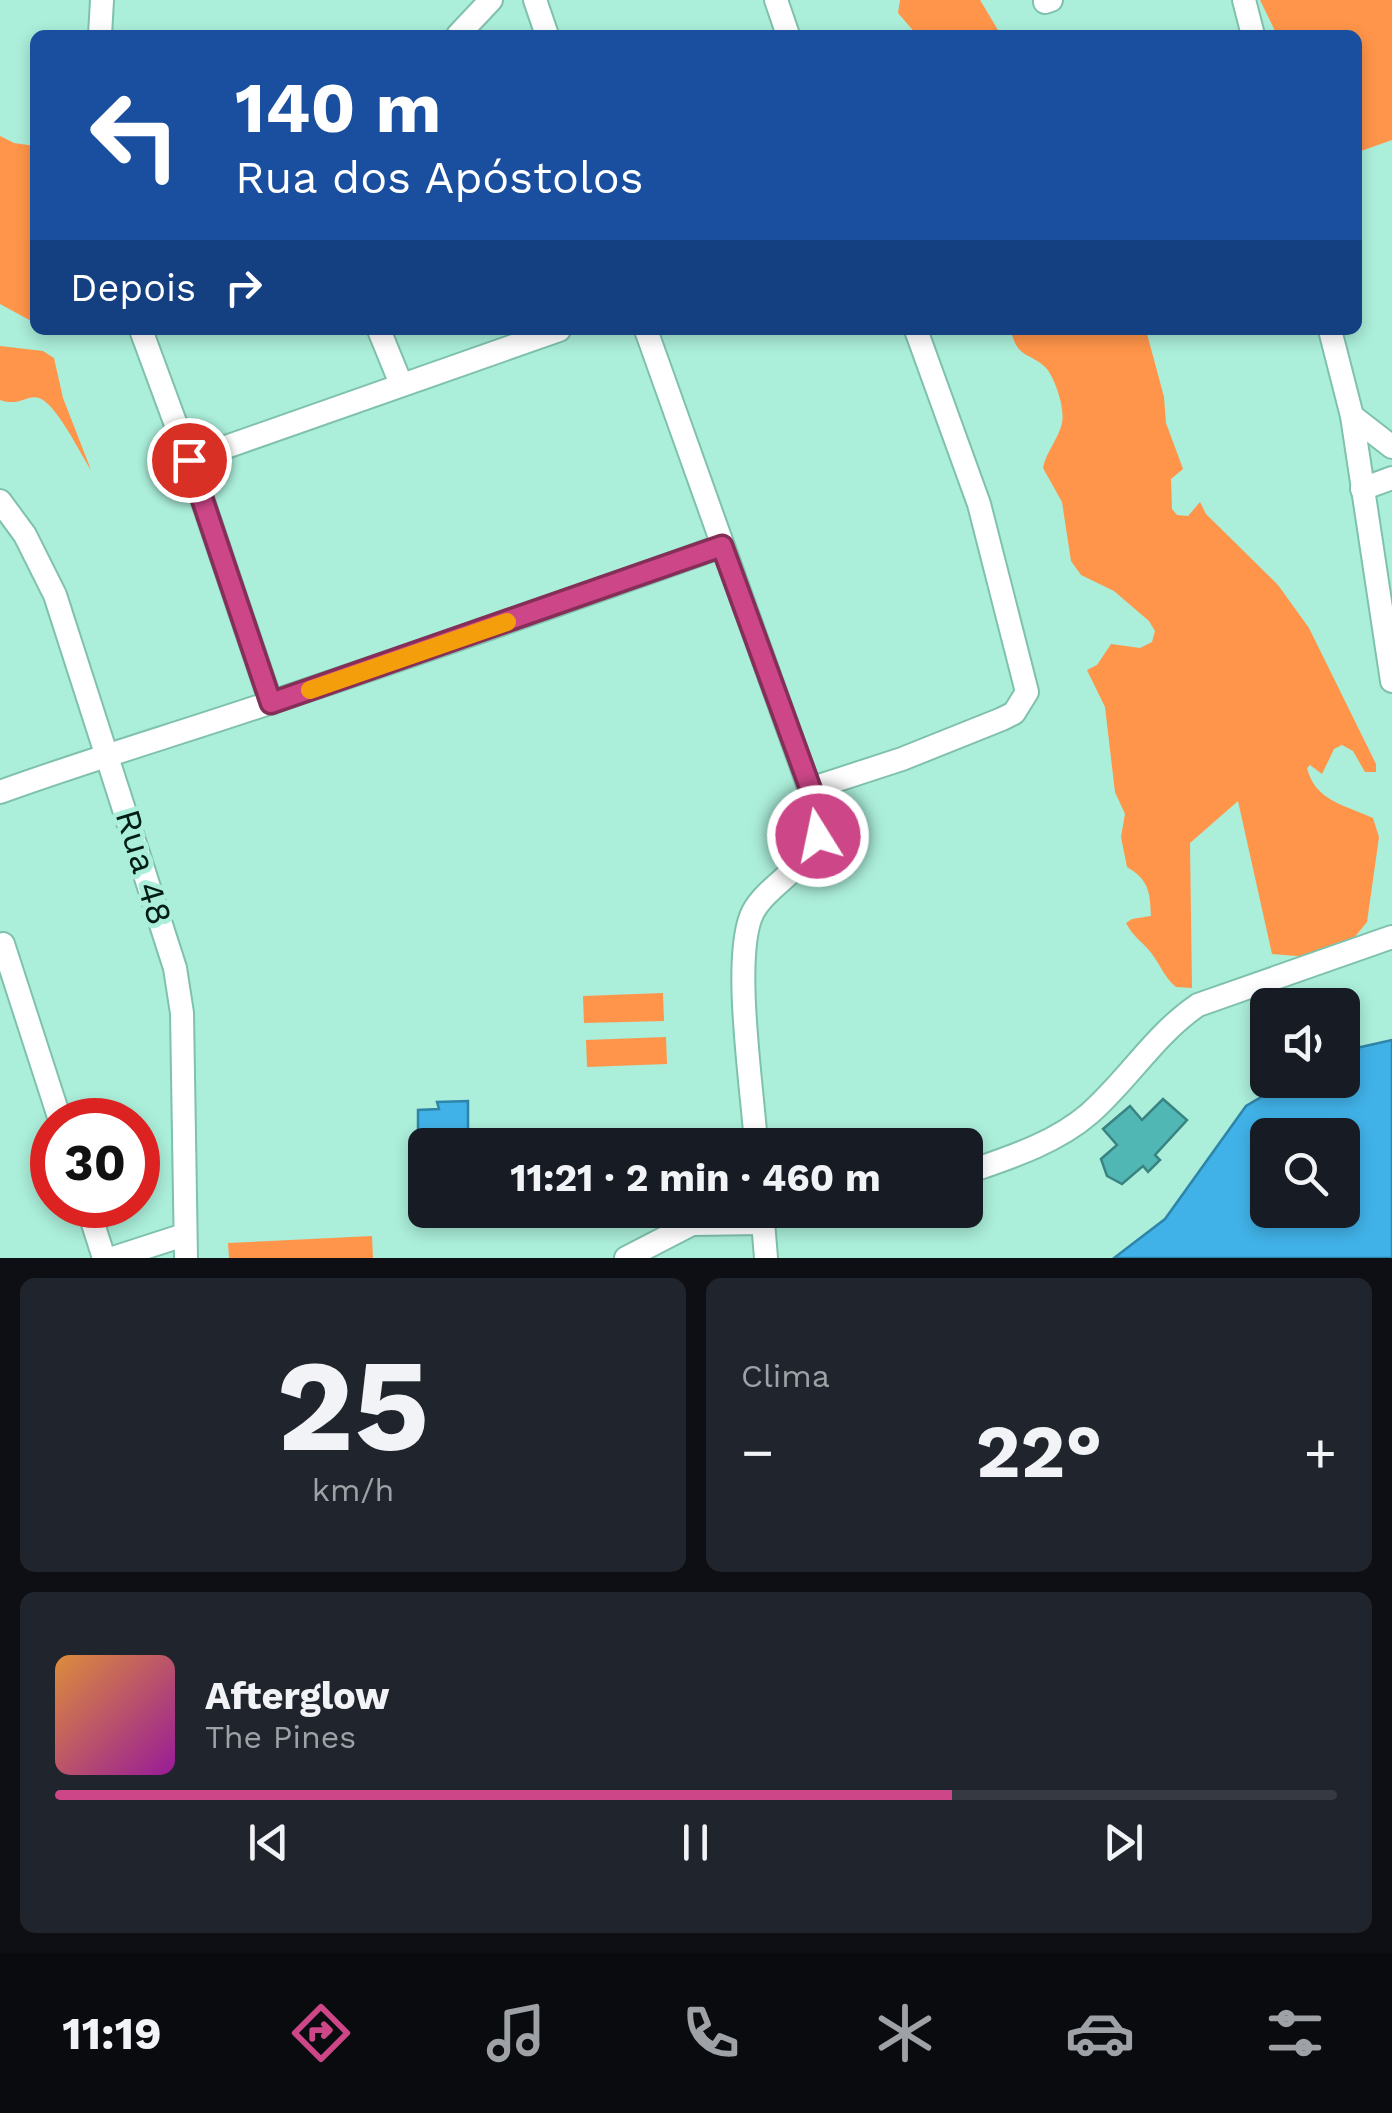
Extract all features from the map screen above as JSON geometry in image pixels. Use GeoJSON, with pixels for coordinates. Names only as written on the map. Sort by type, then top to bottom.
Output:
{"type":"FeatureCollection","features":[{"type":"Feature","properties":{"kind":"street"},"geometry":{"type":"LineString","coordinates":[[100,30],[102,0]]}},
{"type":"Feature","properties":{"kind":"street"},"geometry":{"type":"LineString","coordinates":[[463,30],[491,0]]}},
{"type":"Feature","properties":{"kind":"street"},"geometry":{"type":"LineString","coordinates":[[534,0],[544,30]]}},
{"type":"Feature","properties":{"kind":"street"},"geometry":{"type":"LineString","coordinates":[[776,0],[786,30]]}},
{"type":"Feature","properties":{"kind":"street"},"geometry":{"type":"LineString","coordinates":[[1244,0],[1252,30]]}},
{"type":"Feature","properties":{"kind":"street"},"geometry":{"type":"LineString","coordinates":[[144,335],[271,703]]}},
{"type":"Feature","properties":{"kind":"street"},"geometry":{"type":"LineString","coordinates":[[381,335],[401,384]]}},
{"type":"Feature","properties":{"kind":"street"},"geometry":{"type":"LineString","coordinates":[[189,460],[545,335]]}},
{"type":"Feature","properties":{"kind":"street"},"geometry":{"type":"LineString","coordinates":[[648,335],[816,804],[818,836],[810,850],[753,912],[745,951],[744,1001],[755,1128]]}},
{"type":"Feature","properties":{"kind":"street"},"geometry":{"type":"LineString","coordinates":[[810,789],[902,760],[1014,714],[1027,692],[978,504],[918,335]]}},
{"type":"Feature","properties":{"kind":"street"},"geometry":{"type":"LineString","coordinates":[[1331,335],[1352,416],[1392,681]]}},
{"type":"Feature","properties":{"kind":"street"},"geometry":{"type":"LineString","coordinates":[[1352,416],[1392,447]]}},
{"type":"Feature","properties":{"kind":"street"},"geometry":{"type":"LineString","coordinates":[[1362,489],[1392,478]]}},
{"type":"Feature","properties":{"kind":"street","name":"Rua 48"},"geometry":{"type":"LineString","coordinates":[[0,501],[16,519],[55,595],[108,752],[178,986],[182,1013],[185,1247]]}},
{"type":"Feature","properties":{"kind":"street"},"geometry":{"type":"LineString","coordinates":[[0,792],[108,752],[271,703],[722,546]]}},
{"type":"Feature","properties":{"kind":"street"},"geometry":{"type":"LineString","coordinates":[[983,1167],[1015,1156],[1073,1126],[1106,1098],[1179,1018],[1198,1005],[1392,937]]}},
{"type":"Feature","properties":{"kind":"street"},"geometry":{"type":"LineString","coordinates":[[3,944],[53,1098]]}},
{"type":"Feature","properties":{"kind":"street"},"geometry":{"type":"LineString","coordinates":[[94,1228],[104,1258]]}},
{"type":"Feature","properties":{"kind":"street"},"geometry":{"type":"LineString","coordinates":[[626,1258],[684,1228]]}},
{"type":"Feature","properties":{"kind":"street"},"geometry":{"type":"LineString","coordinates":[[763,1228],[766,1258]]}},
{"type":"Feature","properties":{"kind":"street"},"geometry":{"type":"LineString","coordinates":[[113,1258],[185,1247]]}},
{"type":"Feature","properties":{"kind":"shaded area"},"geometry":{"type":"Polygon","coordinates":[[[900,0],[980,0],[998,30],[913,30],[898,13],[900,0]]]}},
{"type":"Feature","properties":{"kind":"shaded area"},"geometry":{"type":"Polygon","coordinates":[[[1260,0],[1392,0],[1392,140],[1362,151],[1362,30],[1275,30],[1260,0]]]}},
{"type":"Feature","properties":{"kind":"shaded area"},"geometry":{"type":"Polygon","coordinates":[[[0,136],[30,145],[30,320],[0,304],[0,136]]]}},
{"type":"Feature","properties":{"kind":"shaded area"},"geometry":{"type":"Polygon","coordinates":[[[1012,335],[1147,335],[1164,397],[1166,423],[1183,469],[1171,479],[1172,509],[1177,515],[1188,516],[1200,502],[1206,514],[1278,585],[1309,628],[1376,764],[1376,772],[1365,772],[1353,751],[1342,745],[1334,749],[1322,774],[1310,765],[1307,768],[1324,795],[1373,818],[1379,837],[1367,922],[1353,939],[1309,957],[1272,954],[1238,801],[1190,843],[1192,988],[1176,987],[1126,923],[1151,916],[1150,900],[1144,882],[1127,867],[1121,837],[1125,814],[1115,792],[1105,707],[1087,670],[1097,665],[1111,644],[1140,648],[1152,642],[1155,631],[1114,591],[1081,575],[1071,561],[1062,502],[1043,468],[1062,423],[1059,395],[1047,369],[1021,351],[1012,335]]]}},
{"type":"Feature","properties":{"kind":"shaded area"},"geometry":{"type":"Polygon","coordinates":[[[0,346],[43,351],[54,358],[63,398],[91,470],[46,402],[35,397],[13,402],[0,400],[0,346]]]}},
{"type":"Feature","properties":{"kind":"shaded area"},"geometry":{"type":"Polygon","coordinates":[[[663,993],[664,1021],[584,1023],[583,996],[663,993]]]}},
{"type":"Feature","properties":{"kind":"shaded area"},"geometry":{"type":"Polygon","coordinates":[[[666,1037],[667,1064],[587,1067],[586,1040],[666,1037]]]}},
{"type":"Feature","properties":{"kind":"shaded area"},"geometry":{"type":"Polygon","coordinates":[[[372,1236],[373,1258],[229,1258],[228,1243],[372,1236]]]}},
{"type":"Feature","properties":{"kind":"water"},"geometry":{"type":"Polygon","coordinates":[[[1392,1040],[1392,1258],[1114,1258],[1165,1219],[1246,1106],[1260,1098],[1360,1098],[1360,1047],[1392,1040]]]}},
{"type":"Feature","properties":{"kind":"water"},"geometry":{"type":"Polygon","coordinates":[[[468,1101],[468,1128],[418,1128],[418,1110],[439,1109],[437,1102],[468,1101]]]}},
{"type":"Feature","properties":{"kind":"building"},"geometry":{"type":"Polygon","coordinates":[[[1163,1099],[1187,1120],[1155,1155],[1160,1160],[1148,1172],[1143,1166],[1122,1184],[1107,1176],[1101,1159],[1117,1145],[1103,1129],[1130,1106],[1142,1120],[1163,1099]]]}},
{"type":"Feature","properties":{"kind":"slow traffic"},"geometry":{"type":"LineString","coordinates":[[310,690],[507,622]]}},
{"type":"Feature","properties":{"kind":"route"},"geometry":{"type":"LineString","coordinates":[[189,460],[271,703],[722,546],[816,804],[818,836]]}}]}
